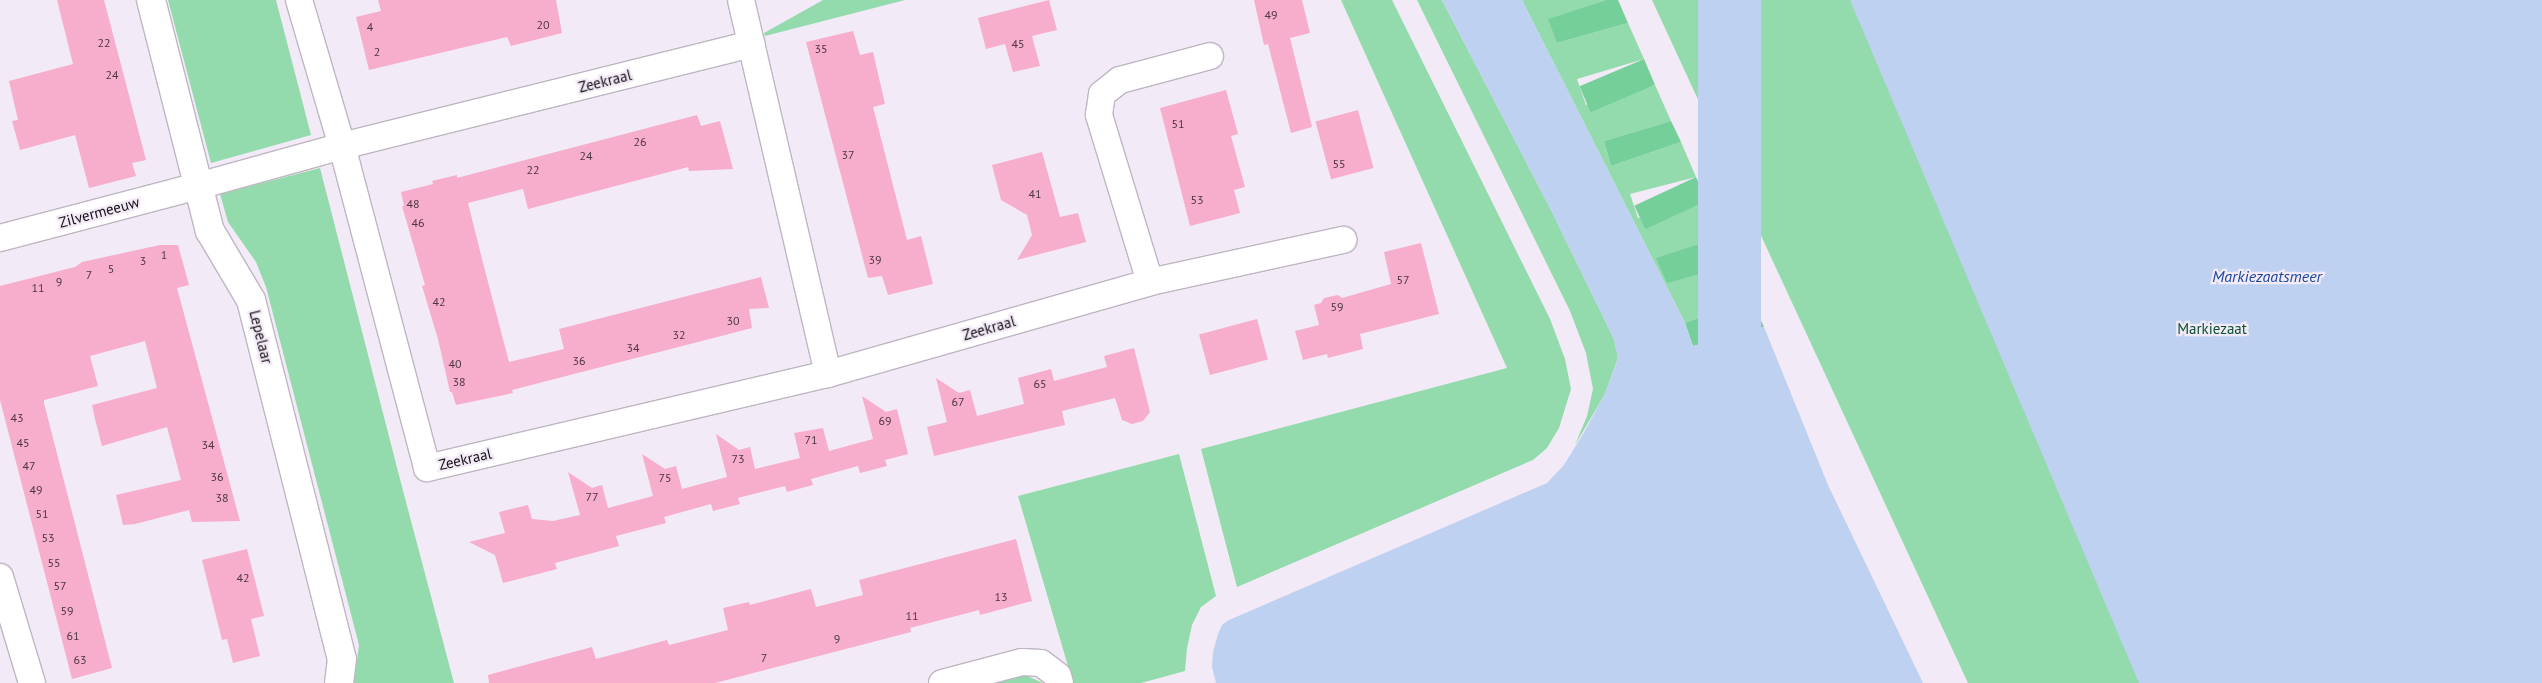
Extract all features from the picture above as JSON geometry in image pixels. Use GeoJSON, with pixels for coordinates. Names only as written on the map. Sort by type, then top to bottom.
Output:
{"type":"FeatureCollection","features":[{"type":"Feature","properties":{"kind":"street","name":"Lepelaar"},"geometry":{"type":"LineString","coordinates":[[151,0],[210,232],[251,300],[342,659],[339,683]]}},
{"type":"Feature","properties":{"kind":"street","name":"Zeekraal"},"geometry":{"type":"LineString","coordinates":[[299,0],[342,146],[427,468],[828,374],[1150,282],[1343,240]]}},
{"type":"Feature","properties":{"kind":"street"},"geometry":{"type":"LineString","coordinates":[[741,0],[828,374]]}},
{"type":"Feature","properties":{"kind":"street","name":"Zeekraal"},"geometry":{"type":"LineString","coordinates":[[198,186],[342,146],[752,44]]}},
{"type":"Feature","properties":{"kind":"street"},"geometry":{"type":"LineString","coordinates":[[1150,282],[1099,116],[1102,94],[1120,80],[1210,56]]}},
{"type":"Feature","properties":{"kind":"street","name":"Zilvermeeuw"},"geometry":{"type":"LineString","coordinates":[[0,238],[198,186]]}},
{"type":"Feature","properties":{"kind":"street"},"geometry":{"type":"LineString","coordinates":[[0,577],[32,683]]}},
{"type":"Feature","properties":{"kind":"street"},"geometry":{"type":"LineString","coordinates":[[942,683],[1022,662],[1041,663],[1058,676],[1060,683]]}},
{"type":"Feature","properties":{"kind":"green space"},"geometry":{"type":"Polygon","coordinates":[[[168,0],[276,0],[311,135],[211,163],[168,0]]]}},
{"type":"Feature","properties":{"kind":"green space"},"geometry":{"type":"Polygon","coordinates":[[[823,0],[905,0],[765,36],[764,33],[823,0]]]}},
{"type":"Feature","properties":{"kind":"green space"},"geometry":{"type":"Polygon","coordinates":[[[1341,0],[1392,0],[1550,319],[1565,359],[1571,389],[1559,428],[1547,448],[1533,460],[1237,587],[1201,449],[1507,368],[1341,0]]]}},
{"type":"Feature","properties":{"kind":"green space"},"geometry":{"type":"Polygon","coordinates":[[[1417,0],[1442,0],[1551,210],[1614,339],[1618,358],[1605,394],[1575,445],[1587,416],[1593,389],[1586,353],[1570,311],[1417,0]]]}},
{"type":"Feature","properties":{"kind":"green space"},"geometry":{"type":"Polygon","coordinates":[[[1522,0],[1606,0],[1549,19],[1557,43],[1628,23],[1644,59],[1577,79],[1586,105],[1655,85],[1671,121],[1604,141],[1611,166],[1681,142],[1696,177],[1630,194],[1638,218],[1707,201],[1723,236],[1657,258],[1667,282],[1736,264],[1751,299],[1685,323],[1522,0]]]}},
{"type":"Feature","properties":{"kind":"green space"},"geometry":{"type":"Polygon","coordinates":[[[1606,0],[1618,0],[1628,23],[1557,43],[1548,19],[1606,0]]]}},
{"type":"Feature","properties":{"kind":"green space","name":"Markiezaatsmeer"},"geometry":{"type":"Polygon","coordinates":[[[1652,0],[2542,0],[2542,683],[1968,683],[1652,0]]]}},
{"type":"Feature","properties":{"kind":"green space"},"geometry":{"type":"Polygon","coordinates":[[[1644,59],[1655,85],[1591,112],[1580,86],[1644,59]]]}},
{"type":"Feature","properties":{"kind":"green space"},"geometry":{"type":"Polygon","coordinates":[[[1671,121],[1681,142],[1611,166],[1604,141],[1671,121]]]}},
{"type":"Feature","properties":{"kind":"green space"},"geometry":{"type":"Polygon","coordinates":[[[320,168],[454,683],[354,683],[359,645],[266,287],[256,262],[228,222],[220,194],[320,168]]]}},
{"type":"Feature","properties":{"kind":"green space"},"geometry":{"type":"Polygon","coordinates":[[[1696,177],[1707,201],[1645,229],[1634,206],[1696,177]]]}},
{"type":"Feature","properties":{"kind":"green space"},"geometry":{"type":"Polygon","coordinates":[[[1723,236],[1736,264],[1667,283],[1656,258],[1723,236]]]}},
{"type":"Feature","properties":{"kind":"green space"},"geometry":{"type":"Polygon","coordinates":[[[1751,299],[1764,327],[1693,346],[1685,323],[1751,299]]]}},
{"type":"Feature","properties":{"kind":"green space"},"geometry":{"type":"Polygon","coordinates":[[[1179,454],[1216,596],[1201,607],[1192,625],[1185,671],[1141,683],[1073,683],[1018,496],[1179,454]]]}},
{"type":"Feature","properties":{"kind":"green space"},"geometry":{"type":"Polygon","coordinates":[[[1023,674],[1043,683],[987,683],[1023,674]]]}},
{"type":"Feature","properties":{"kind":"water"},"geometry":{"type":"Polygon","coordinates":[[[1442,0],[1522,0],[1685,323],[1693,346],[1764,327],[1828,485],[1923,683],[1216,683],[1212,667],[1213,652],[1222,625],[1229,620],[1547,483],[1564,465],[1583,434],[1605,394],[1618,359],[1614,339],[1551,210],[1442,0]]]}},
{"type":"Feature","properties":{"kind":"water"},"geometry":{"type":"Polygon","coordinates":[[[1698,0],[1761,0],[1761,683],[1698,683],[1698,0]]]}},
{"type":"Feature","properties":{"kind":"water","name":"Markiezaatsmeer"},"geometry":{"type":"Polygon","coordinates":[[[1850,0],[2542,0],[2542,683],[2139,683],[1850,0]]]}},
{"type":"Feature","properties":{"kind":"building"},"geometry":{"type":"Polygon","coordinates":[[[57,0],[104,0],[146,160],[132,163],[136,176],[89,188],[75,135],[20,150],[12,121],[18,120],[9,81],[73,64],[57,0]]]}},
{"type":"Feature","properties":{"kind":"building"},"geometry":{"type":"Polygon","coordinates":[[[378,0],[556,0],[562,33],[511,46],[507,37],[369,70],[356,17],[381,11],[378,0]]]}},
{"type":"Feature","properties":{"kind":"building"},"geometry":{"type":"Polygon","coordinates":[[[1049,0],[1057,30],[1032,36],[1040,66],[1013,72],[1005,44],[986,49],[978,18],[1049,0]]]}},
{"type":"Feature","properties":{"kind":"building"},"geometry":{"type":"Polygon","coordinates":[[[1254,0],[1302,0],[1310,33],[1290,38],[1312,127],[1291,133],[1268,44],[1264,45],[1254,0]]]}},
{"type":"Feature","properties":{"kind":"building"},"geometry":{"type":"Polygon","coordinates":[[[853,31],[860,55],[873,52],[885,104],[873,107],[907,240],[921,236],[933,284],[888,295],[882,276],[868,278],[806,42],[853,31]]]}},
{"type":"Feature","properties":{"kind":"building"},"geometry":{"type":"Polygon","coordinates":[[[1226,90],[1238,134],[1231,136],[1245,187],[1234,190],[1240,213],[1190,226],[1160,108],[1226,90]]]}},
{"type":"Feature","properties":{"kind":"building"},"geometry":{"type":"Polygon","coordinates":[[[1358,110],[1374,168],[1331,179],[1315,121],[1358,110]]]}},
{"type":"Feature","properties":{"kind":"building"},"geometry":{"type":"Polygon","coordinates":[[[697,115],[701,126],[720,121],[733,169],[689,171],[688,167],[528,209],[523,189],[468,203],[509,362],[564,349],[559,329],[761,277],[769,308],[749,309],[752,328],[512,390],[513,393],[456,405],[452,392],[450,392],[438,339],[422,286],[425,285],[402,206],[404,206],[401,192],[433,184],[432,181],[457,175],[457,178],[697,115]]]}},
{"type":"Feature","properties":{"kind":"building"},"geometry":{"type":"Polygon","coordinates":[[[1042,152],[1060,217],[1078,213],[1086,242],[1017,260],[1032,235],[1027,215],[1001,200],[992,165],[1042,152]]]}},
{"type":"Feature","properties":{"kind":"building"},"geometry":{"type":"Polygon","coordinates":[[[1421,243],[1439,314],[1360,334],[1363,349],[1328,358],[1327,354],[1303,360],[1295,331],[1319,325],[1314,305],[1321,303],[1324,298],[1338,295],[1342,298],[1391,284],[1384,252],[1421,243]]]}},
{"type":"Feature","properties":{"kind":"building"},"geometry":{"type":"Polygon","coordinates":[[[160,245],[178,245],[189,285],[177,288],[240,521],[192,522],[189,510],[135,524],[123,525],[116,495],[181,480],[167,427],[102,446],[95,419],[92,405],[157,388],[145,341],[90,356],[98,386],[44,400],[112,668],[72,679],[0,400],[0,286],[75,267],[82,262],[160,245]]]}},
{"type":"Feature","properties":{"kind":"building"},"geometry":{"type":"Polygon","coordinates":[[[1257,319],[1268,360],[1210,375],[1199,335],[1257,319]]]}},
{"type":"Feature","properties":{"kind":"building"},"geometry":{"type":"Polygon","coordinates":[[[1134,348],[1150,412],[1143,421],[1132,424],[1122,420],[1115,398],[1062,411],[1065,425],[934,456],[927,427],[947,422],[936,378],[959,393],[970,390],[977,416],[1024,404],[1018,378],[1051,369],[1054,381],[1107,367],[1104,356],[1134,348]]]}},
{"type":"Feature","properties":{"kind":"building"},"geometry":{"type":"Polygon","coordinates":[[[862,396],[886,412],[897,409],[908,454],[885,460],[887,466],[860,473],[858,466],[811,479],[813,485],[787,492],[785,486],[738,498],[740,504],[713,511],[711,504],[664,517],[666,523],[616,536],[619,546],[555,563],[557,569],[503,583],[495,555],[469,542],[505,533],[499,512],[528,505],[532,519],[553,521],[580,515],[568,472],[592,488],[602,485],[608,508],[653,496],[642,454],[665,469],[676,466],[682,489],[727,477],[716,434],[739,450],[750,447],[755,469],[800,458],[794,433],[823,428],[829,451],[873,439],[862,396]]]}},
{"type":"Feature","properties":{"kind":"building"},"geometry":{"type":"Polygon","coordinates":[[[1016,539],[1032,601],[980,615],[979,610],[910,628],[911,632],[715,683],[489,683],[488,675],[592,647],[596,659],[667,640],[669,645],[728,630],[723,608],[749,602],[750,605],[811,589],[816,607],[863,595],[859,580],[1016,539]]]}},
{"type":"Feature","properties":{"kind":"building"},"geometry":{"type":"Polygon","coordinates":[[[247,549],[264,616],[251,619],[260,656],[233,663],[227,639],[222,640],[202,560],[247,549]]]}},
{"type":"Feature","properties":{"kind":"park label","name":"Markiezaat"},"geometry":{"type":"Point","coordinates":[2212,329]}}]}
